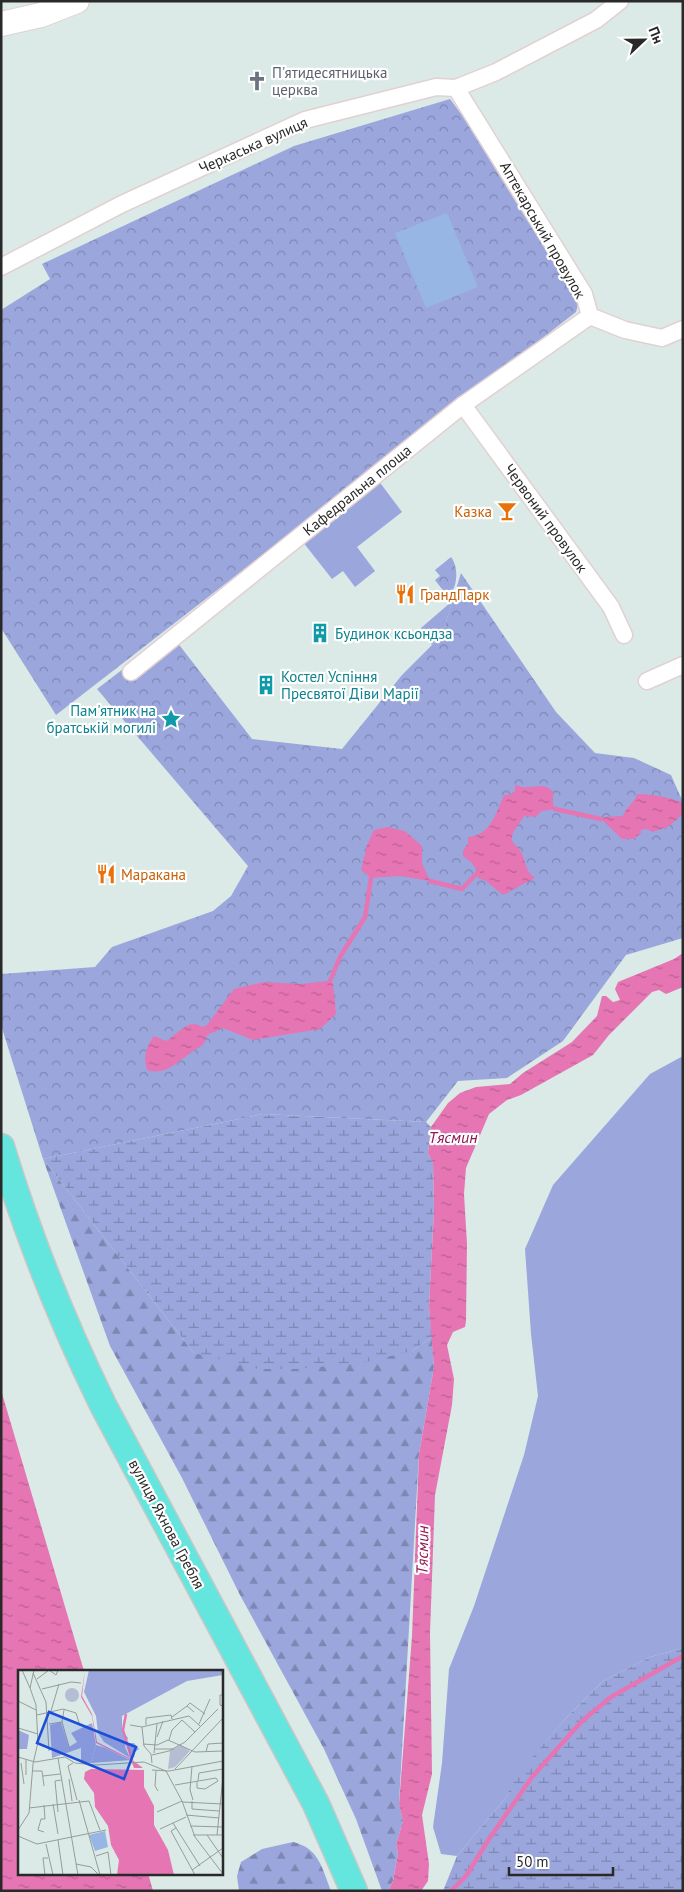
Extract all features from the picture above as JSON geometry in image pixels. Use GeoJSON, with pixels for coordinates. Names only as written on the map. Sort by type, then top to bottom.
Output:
{"type":"FeatureCollection","features":[{"type":"Feature","properties":{"kind":"main road"},"geometry":{"type":"LineString","coordinates":[[1,24],[41,15],[77,1]]}},
{"type":"Feature","properties":{"kind":"main road","name":"вулиця Яхнова Гребля"},"geometry":{"type":"LineString","coordinates":[[1,1147],[42,1270],[70,1338],[103,1405],[316,1804],[354,1891]]}},
{"type":"Feature","properties":{"kind":"street","name":"Черкаська вулиця"},"geometry":{"type":"LineString","coordinates":[[1,267],[122,204],[305,120],[436,87],[456,88],[496,72],[596,20],[620,1]]}},
{"type":"Feature","properties":{"kind":"street","name":"Аптекарський провулок"},"geometry":{"type":"LineString","coordinates":[[456,88],[584,294],[590,316],[625,330],[662,338],[683,329]]}},
{"type":"Feature","properties":{"kind":"street","name":"Кафедральна площа"},"geometry":{"type":"LineString","coordinates":[[131,672],[464,405],[590,316]]}},
{"type":"Feature","properties":{"kind":"street","name":"Червоний провулок"},"geometry":{"type":"LineString","coordinates":[[464,405],[611,607],[624,635]]}},
{"type":"Feature","properties":{"kind":"street"},"geometry":{"type":"LineString","coordinates":[[647,681],[683,665]]}},
{"type":"Feature","properties":{"kind":"green space"},"geometry":{"type":"Polygon","coordinates":[[[450,99],[508,177],[579,301],[576,312],[56,715],[1,628],[1,310],[50,279],[42,264],[294,146],[450,99]]]}},
{"type":"Feature","properties":{"kind":"green space"},"geometry":{"type":"Polygon","coordinates":[[[375,476],[402,512],[357,547],[375,571],[355,587],[343,571],[332,579],[299,537],[375,476]]]}},
{"type":"Feature","properties":{"kind":"green space"},"geometry":{"type":"Polygon","coordinates":[[[451,557],[454,561],[456,577],[454,588],[448,597],[435,580],[440,576],[435,570],[451,557]]]}},
{"type":"Feature","properties":{"kind":"green space"},"geometry":{"type":"Polygon","coordinates":[[[461,573],[556,712],[595,753],[634,758],[671,775],[683,802],[683,938],[626,955],[563,1041],[507,1078],[458,1081],[426,1122],[263,1114],[43,1159],[1,1025],[1,974],[95,967],[112,947],[213,911],[231,896],[248,866],[97,689],[170,633],[252,739],[342,749],[402,675],[442,635],[461,573]]]}},
{"type":"Feature","properties":{"kind":"green space"},"geometry":{"type":"Polygon","coordinates":[[[452,603],[442,635],[432,645],[421,628],[452,603]]]}},
{"type":"Feature","properties":{"kind":"green space"},"geometry":{"type":"Polygon","coordinates":[[[683,1056],[683,1648],[650,1657],[603,1681],[565,1719],[513,1781],[507,1796],[457,1856],[441,1854],[433,1827],[442,1763],[449,1669],[474,1606],[524,1455],[538,1396],[531,1334],[525,1249],[553,1185],[650,1074],[683,1056]]]}},
{"type":"Feature","properties":{"kind":"green space"},"geometry":{"type":"Polygon","coordinates":[[[263,1114],[426,1122],[431,1127],[428,1153],[433,1163],[434,1209],[429,1307],[432,1337],[412,1351],[361,1363],[295,1369],[258,1369],[194,1353],[43,1159],[263,1114]]]}},
{"type":"Feature","properties":{"kind":"green space"},"geometry":{"type":"Polygon","coordinates":[[[43,1159],[194,1353],[412,1351],[432,1337],[434,1367],[419,1454],[399,1803],[403,1821],[396,1845],[398,1853],[393,1881],[388,1891],[382,1891],[356,1819],[324,1749],[240,1595],[182,1478],[110,1346],[43,1159]]]}},
{"type":"Feature","properties":{"kind":"green space"},"geometry":{"type":"Polygon","coordinates":[[[683,1648],[683,1891],[443,1891],[457,1856],[507,1796],[512,1781],[565,1719],[603,1681],[650,1657],[683,1648]]]}},
{"type":"Feature","properties":{"kind":"green space"},"geometry":{"type":"Polygon","coordinates":[[[293,1842],[309,1849],[314,1854],[322,1867],[331,1891],[239,1891],[237,1876],[241,1862],[262,1849],[293,1842]]]}},
{"type":"Feature","properties":{"kind":"shaded area"},"geometry":{"type":"Polygon","coordinates":[[[447,213],[478,287],[426,308],[395,233],[447,213]]]}},
{"type":"Feature","properties":{"kind":"water"},"geometry":{"type":"Polygon","coordinates":[[[515,786],[522,787],[545,786],[549,788],[553,792],[555,809],[542,811],[535,817],[524,816],[516,828],[512,841],[520,850],[529,872],[535,878],[503,895],[486,881],[478,878],[475,868],[463,856],[463,851],[468,843],[468,837],[476,836],[487,828],[495,816],[504,795],[509,795],[515,791],[515,786]]]}},
{"type":"Feature","properties":{"kind":"water"},"geometry":{"type":"Polygon","coordinates":[[[637,794],[660,796],[683,803],[683,814],[668,827],[652,832],[647,829],[641,830],[641,833],[634,839],[622,839],[601,819],[623,816],[637,794]]]}},
{"type":"Feature","properties":{"kind":"water"},"geometry":{"type":"Polygon","coordinates":[[[387,827],[405,831],[422,846],[422,863],[430,881],[400,876],[371,878],[361,870],[367,845],[374,830],[387,827]]]}},
{"type":"Feature","properties":{"kind":"water","name":"Тясмин"},"geometry":{"type":"Polygon","coordinates":[[[683,953],[683,987],[666,994],[659,990],[652,992],[609,1035],[593,1055],[521,1095],[507,1100],[489,1114],[466,1168],[464,1194],[467,1244],[466,1321],[465,1327],[453,1332],[447,1345],[454,1379],[452,1405],[435,1495],[430,1633],[432,1774],[422,1815],[429,1864],[428,1881],[421,1891],[388,1891],[393,1881],[398,1853],[396,1845],[403,1821],[399,1804],[412,1636],[419,1454],[434,1367],[429,1307],[434,1209],[433,1163],[428,1153],[431,1127],[448,1103],[460,1093],[476,1087],[510,1084],[523,1073],[572,1042],[597,1016],[602,996],[606,996],[613,1002],[620,1000],[615,989],[618,982],[674,959],[683,953]]]}},
{"type":"Feature","properties":{"kind":"water"},"geometry":{"type":"Polygon","coordinates":[[[328,981],[333,983],[336,1014],[320,1029],[253,1040],[223,1028],[207,1035],[203,1045],[170,1068],[159,1071],[147,1070],[146,1052],[154,1036],[166,1041],[188,1025],[197,1024],[202,1027],[207,1025],[234,989],[264,982],[301,984],[328,981]]]}},
{"type":"Feature","properties":{"kind":"water"},"geometry":{"type":"Polygon","coordinates":[[[1,1390],[84,1670],[18,1670],[18,1874],[148,1874],[153,1891],[1,1891],[1,1390]]]}},
{"type":"Feature","properties":{"kind":"waterway"},"geometry":{"type":"LineString","coordinates":[[555,809],[601,819]]}},
{"type":"Feature","properties":{"kind":"waterway"},"geometry":{"type":"LineString","coordinates":[[430,881],[462,889],[478,872]]}},
{"type":"Feature","properties":{"kind":"waterway"},"geometry":{"type":"LineString","coordinates":[[330,981],[340,957],[365,917],[371,878]]}},
{"type":"Feature","properties":{"kind":"waterway"},"geometry":{"type":"LineString","coordinates":[[451,1891],[466,1876],[532,1777],[582,1721],[611,1697],[683,1656]]}},
{"type":"Feature","properties":{"kind":"place","name":"П'ятидесятницька церква"},"geometry":{"type":"Point","coordinates":[257,81]}},
{"type":"Feature","properties":{"kind":"place","name":"Казка"},"geometry":{"type":"Point","coordinates":[507,511]}},
{"type":"Feature","properties":{"kind":"place","name":"ГрандПарк"},"geometry":{"type":"Point","coordinates":[405,594]}},
{"type":"Feature","properties":{"kind":"place","name":"Будинок ксьондза"},"geometry":{"type":"Point","coordinates":[320,633]}},
{"type":"Feature","properties":{"kind":"place","name":"Костел Успіння Пресвятої Діви Марії"},"geometry":{"type":"Point","coordinates":[266,685]}},
{"type":"Feature","properties":{"kind":"place","name":"Пам'ятник на братській могилі"},"geometry":{"type":"Point","coordinates":[171,719]}},
{"type":"Feature","properties":{"kind":"place","name":"Маракана"},"geometry":{"type":"Point","coordinates":[106,874]}}]}
